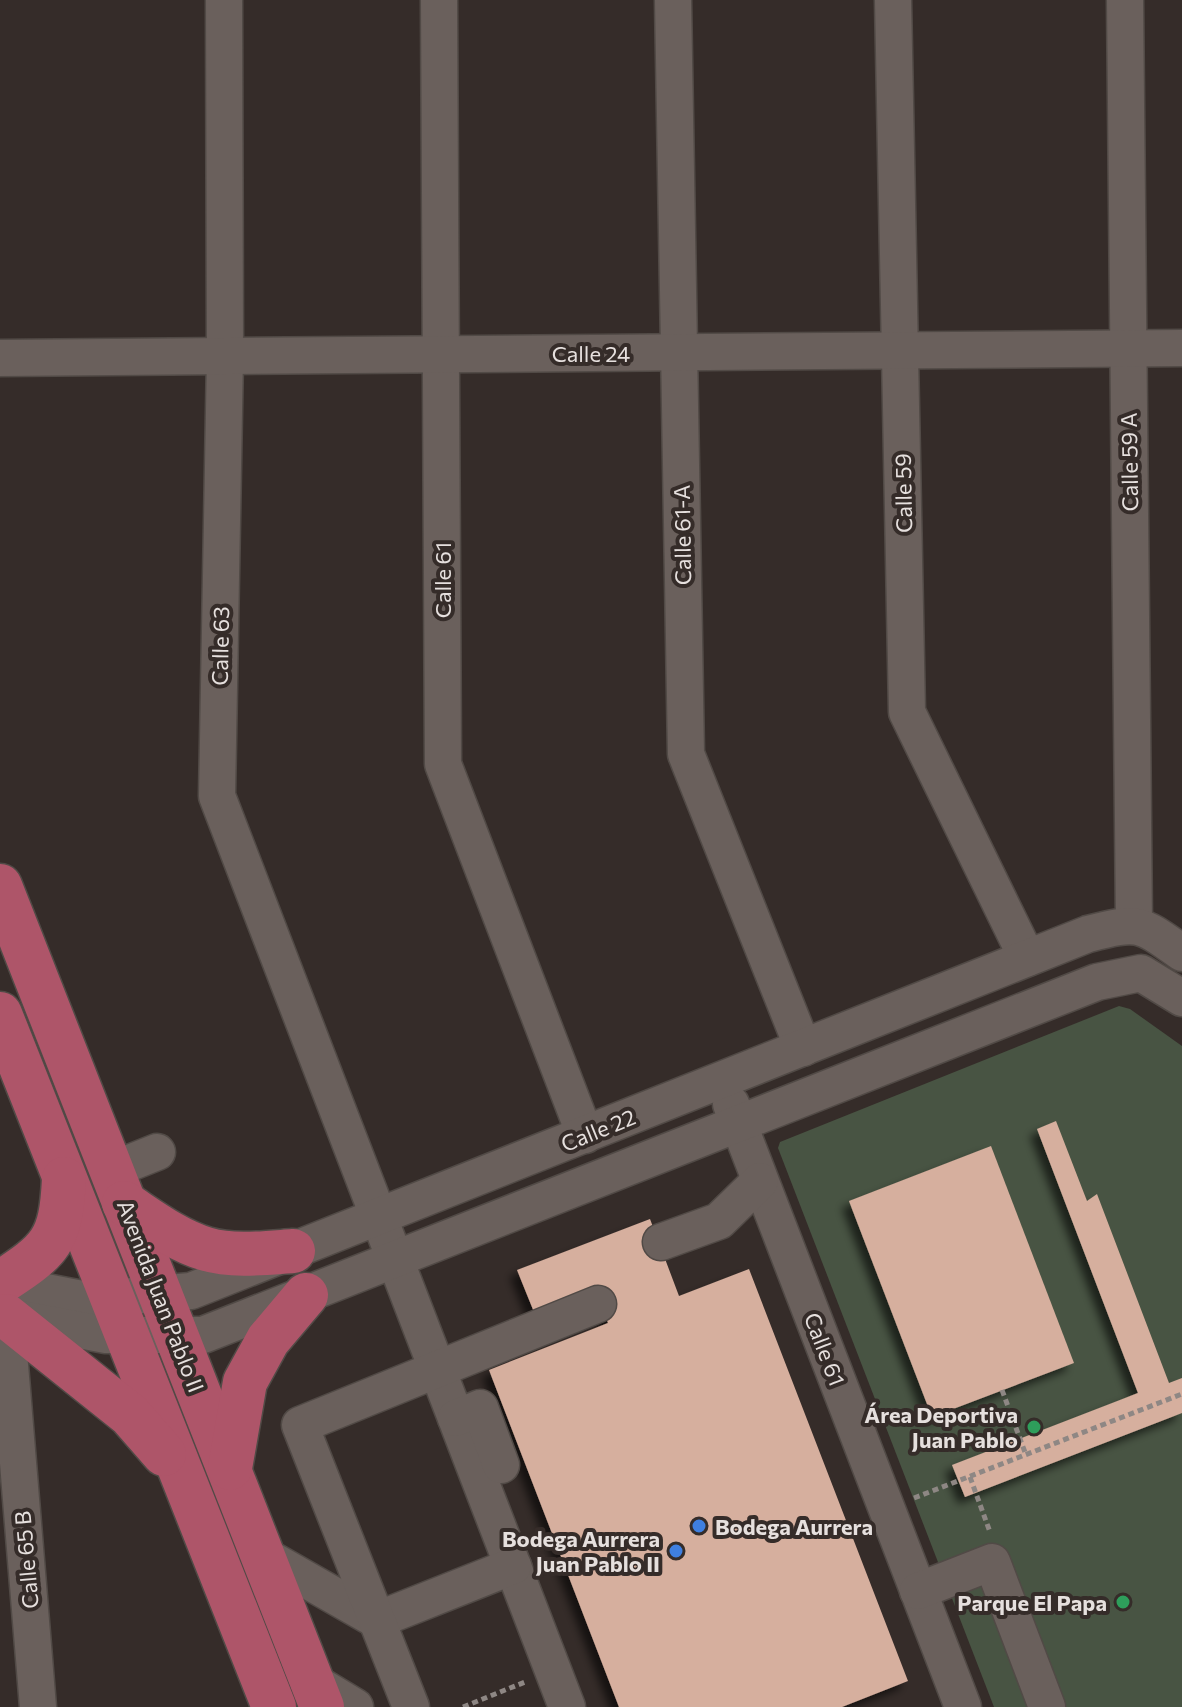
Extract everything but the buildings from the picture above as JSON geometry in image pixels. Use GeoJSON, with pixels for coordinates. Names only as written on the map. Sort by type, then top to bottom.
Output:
{"type":"FeatureCollection","features":[{"type":"Feature","properties":{"kind":"main road","name":"Avenida Juan Pablo II"},"geometry":{"type":"LineString","coordinates":[[0,886],[317,1694]]}},
{"type":"Feature","properties":{"kind":"main road","name":"Avenida Juan Pablo II"},"geometry":{"type":"LineString","coordinates":[[0,1014],[274,1707]]}},
{"type":"Feature","properties":{"kind":"main road"},"geometry":{"type":"LineString","coordinates":[[64,1176],[62,1212],[46,1250],[2,1300],[135,1419],[185,1482]]}},
{"type":"Feature","properties":{"kind":"main road"},"geometry":{"type":"LineString","coordinates":[[118,1186],[169,1233],[205,1249],[250,1253],[293,1251]]}},
{"type":"Feature","properties":{"kind":"main road"},"geometry":{"type":"LineString","coordinates":[[230,1471],[245,1382],[268,1340],[306,1295]]}},
{"type":"Feature","properties":{"kind":"street","name":"Calle 63"},"geometry":{"type":"LineString","coordinates":[[224,0],[225,356],[217,796],[567,1707]]}},
{"type":"Feature","properties":{"kind":"street","name":"Calle 61"},"geometry":{"type":"LineString","coordinates":[[439,0],[443,764],[585,1135]]}},
{"type":"Feature","properties":{"kind":"street","name":"Calle 61-A"},"geometry":{"type":"LineString","coordinates":[[673,0],[686,754],[803,1048]]}},
{"type":"Feature","properties":{"kind":"street","name":"Calle 59"},"geometry":{"type":"LineString","coordinates":[[893,0],[907,712],[1027,958]]}},
{"type":"Feature","properties":{"kind":"street","name":"Calle 59 A"},"geometry":{"type":"LineString","coordinates":[[1125,0],[1134,924]]}},
{"type":"Feature","properties":{"kind":"street","name":"Calle 24"},"geometry":{"type":"LineString","coordinates":[[0,358],[1182,348]]}},
{"type":"Feature","properties":{"kind":"street"},"geometry":{"type":"LineString","coordinates":[[1134,924],[1182,953]]}},
{"type":"Feature","properties":{"kind":"street","name":"Calle 22"},"geometry":{"type":"LineString","coordinates":[[2,1300],[106,1335],[120,1316],[160,1295],[191,1291],[1088,934],[1134,924]]}},
{"type":"Feature","properties":{"kind":"street","name":"Calle 22"},"geometry":{"type":"LineString","coordinates":[[120,1316],[177,1335],[203,1335],[1097,982],[1141,973],[1182,998]]}},
{"type":"Feature","properties":{"kind":"street","name":"Calle 61"},"geometry":{"type":"LineString","coordinates":[[722,1080],[963,1707]]}},
{"type":"Feature","properties":{"kind":"street"},"geometry":{"type":"LineString","coordinates":[[118,1186],[157,1152]]}},
{"type":"Feature","properties":{"kind":"street"},"geometry":{"type":"LineString","coordinates":[[661,1242],[719,1221],[760,1181]]}},
{"type":"Feature","properties":{"kind":"street","name":"Calle 65 B"},"geometry":{"type":"LineString","coordinates":[[2,1300],[38,1707]]}},
{"type":"Feature","properties":{"kind":"street"},"geometry":{"type":"LineString","coordinates":[[411,1707],[300,1425],[598,1304]]}},
{"type":"Feature","properties":{"kind":"street"},"geometry":{"type":"LineString","coordinates":[[263,1555],[377,1620]]}},
{"type":"Feature","properties":{"kind":"street"},"geometry":{"type":"LineString","coordinates":[[918,1591],[992,1562],[1047,1707]]}},
{"type":"Feature","properties":{"kind":"street"},"geometry":{"type":"LineString","coordinates":[[377,1620],[514,1569]]}},
{"type":"Feature","properties":{"kind":"street"},"geometry":{"type":"LineString","coordinates":[[317,1694],[355,1707]]}},
{"type":"Feature","properties":{"kind":"path"},"geometry":{"type":"LineString","coordinates":[[1002,1390],[1026,1455]]}},
{"type":"Feature","properties":{"kind":"path"},"geometry":{"type":"LineString","coordinates":[[908,1501],[1182,1394]]}},
{"type":"Feature","properties":{"kind":"path"},"geometry":{"type":"LineString","coordinates":[[970,1477],[994,1543]]}},
{"type":"Feature","properties":{"kind":"path"},"geometry":{"type":"LineString","coordinates":[[463,1707],[534,1679]]}},
{"type":"Feature","properties":{"kind":"green space","name":"Área Deportiva Juan Pablo"},"geometry":{"type":"Polygon","coordinates":[[[1119,1006],[1130,1009],[1182,1046],[1182,1707],[994,1707],[778,1148],[780,1142],[1119,1006]]]}},
{"type":"Feature","properties":{"kind":"place","name":"Área Deportiva Juan Pablo"},"geometry":{"type":"Point","coordinates":[1034,1427]}},
{"type":"Feature","properties":{"kind":"place","name":"Bodega Aurrera"},"geometry":{"type":"Point","coordinates":[699,1526]}},
{"type":"Feature","properties":{"kind":"place","name":"Bodega Aurrera Juan Pablo II"},"geometry":{"type":"Point","coordinates":[676,1551]}},
{"type":"Feature","properties":{"kind":"place","name":"Parque El Papa"},"geometry":{"type":"Point","coordinates":[1123,1602]}}]}
